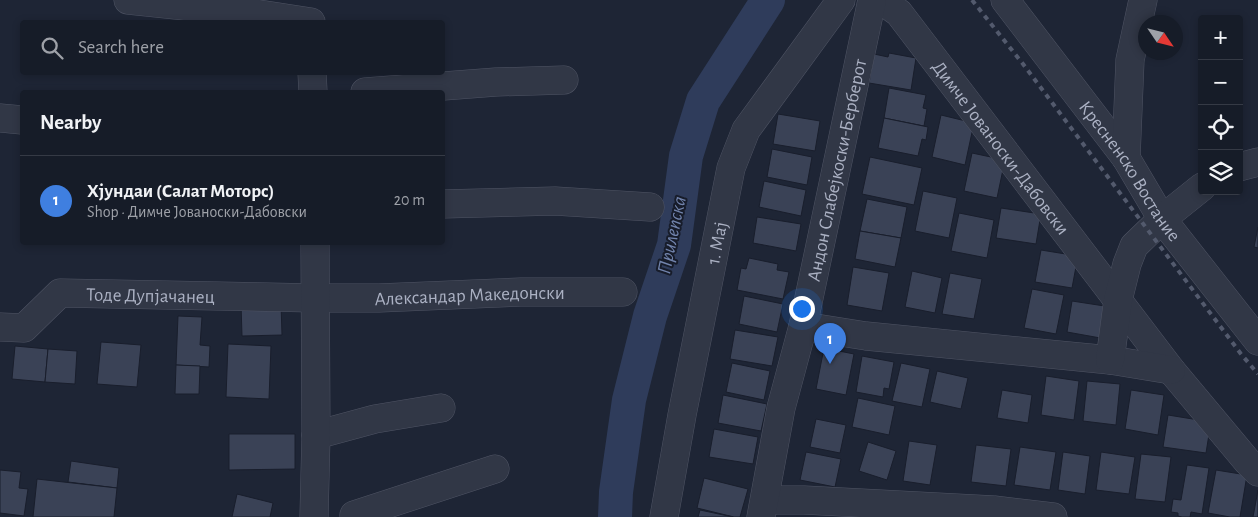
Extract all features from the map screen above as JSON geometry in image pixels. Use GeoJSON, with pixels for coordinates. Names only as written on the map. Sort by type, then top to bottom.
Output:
{"type":"FeatureCollection","features":[{"type":"Feature","properties":{"kind":"street"},"geometry":{"type":"LineString","coordinates":[[128,0],[296,20]]}},
{"type":"Feature","properties":{"kind":"street"},"geometry":{"type":"LineString","coordinates":[[310,0],[310,20]]}},
{"type":"Feature","properties":{"kind":"street","name":"1. Мај"},"geometry":{"type":"LineString","coordinates":[[664,517],[682,415],[731,168],[746,130],[841,0]]}},
{"type":"Feature","properties":{"kind":"street","name":"Андон Слабејкоски-Берберот"},"geometry":{"type":"LineString","coordinates":[[763,508],[781,408],[803,326],[872,0]]}},
{"type":"Feature","properties":{"kind":"street","name":"Димче Јованоски-Дабовски"},"geometry":{"type":"LineString","coordinates":[[881,0],[899,13],[1171,370],[1258,472]]}},
{"type":"Feature","properties":{"kind":"street","name":"Кресненско Востание"},"geometry":{"type":"LineString","coordinates":[[1005,0],[1126,158],[1162,220],[1258,341]]}},
{"type":"Feature","properties":{"kind":"street"},"geometry":{"type":"LineString","coordinates":[[1126,158],[1130,60],[1143,0]]}},
{"type":"Feature","properties":{"kind":"street"},"geometry":{"type":"LineString","coordinates":[[312,75],[313,90]]}},
{"type":"Feature","properties":{"kind":"street"},"geometry":{"type":"LineString","coordinates":[[391,90],[496,82],[564,80]]}},
{"type":"Feature","properties":{"kind":"street"},"geometry":{"type":"LineString","coordinates":[[0,118],[20,120]]}},
{"type":"Feature","properties":{"kind":"street"},"geometry":{"type":"LineString","coordinates":[[1243,166],[1258,162]]}},
{"type":"Feature","properties":{"kind":"street"},"geometry":{"type":"LineString","coordinates":[[1110,360],[1118,300],[1126,264],[1134,246],[1198,190]]}},
{"type":"Feature","properties":{"kind":"street"},"geometry":{"type":"LineString","coordinates":[[445,204],[555,201],[650,208]]}},
{"type":"Feature","properties":{"kind":"street"},"geometry":{"type":"LineString","coordinates":[[315,245],[316,435],[314,513],[356,516],[495,469]]}},
{"type":"Feature","properties":{"kind":"street","name":"Александар Македонски"},"geometry":{"type":"LineString","coordinates":[[315,298],[379,298],[521,292],[623,292]]}},
{"type":"Feature","properties":{"kind":"street","name":"Тоде Дупјачанец"},"geometry":{"type":"LineString","coordinates":[[0,327],[24,328],[60,294],[315,298]]}},
{"type":"Feature","properties":{"kind":"street"},"geometry":{"type":"LineString","coordinates":[[803,326],[866,336],[1110,360],[1171,370]]}},
{"type":"Feature","properties":{"kind":"street"},"geometry":{"type":"LineString","coordinates":[[316,435],[376,419],[441,408]]}},
{"type":"Feature","properties":{"kind":"street"},"geometry":{"type":"LineString","coordinates":[[763,508],[804,500],[994,510],[1053,517]]}},
{"type":"Feature","properties":{"kind":"building"},"geometry":{"type":"Polygon","coordinates":[[[889,53],[916,58],[911,90],[869,83],[874,54],[888,57],[889,53]]]}},
{"type":"Feature","properties":{"kind":"building"},"geometry":{"type":"Polygon","coordinates":[[[889,88],[926,95],[923,108],[927,109],[924,126],[884,118],[889,88]]]}},
{"type":"Feature","properties":{"kind":"building"},"geometry":{"type":"Polygon","coordinates":[[[778,114],[820,121],[815,151],[773,144],[778,114]]]}},
{"type":"Feature","properties":{"kind":"building"},"geometry":{"type":"Polygon","coordinates":[[[941,115],[974,123],[965,165],[932,157],[941,115]]]}},
{"type":"Feature","properties":{"kind":"building"},"geometry":{"type":"Polygon","coordinates":[[[884,118],[928,127],[926,140],[922,139],[918,156],[878,148],[884,118]]]}},
{"type":"Feature","properties":{"kind":"building"},"geometry":{"type":"Polygon","coordinates":[[[772,149],[812,157],[807,185],[767,177],[772,149]]]}},
{"type":"Feature","properties":{"kind":"building"},"geometry":{"type":"Polygon","coordinates":[[[972,153],[1005,160],[997,198],[964,191],[972,153]]]}},
{"type":"Feature","properties":{"kind":"building"},"geometry":{"type":"Polygon","coordinates":[[[870,157],[922,168],[914,205],[862,194],[870,157]]]}},
{"type":"Feature","properties":{"kind":"building"},"geometry":{"type":"Polygon","coordinates":[[[764,181],[806,190],[801,216],[759,207],[764,181]]]}},
{"type":"Feature","properties":{"kind":"building"},"geometry":{"type":"Polygon","coordinates":[[[923,191],[957,198],[949,238],[915,231],[923,191]]]}},
{"type":"Feature","properties":{"kind":"building"},"geometry":{"type":"Polygon","coordinates":[[[867,199],[907,207],[901,238],[860,231],[867,199]]]}},
{"type":"Feature","properties":{"kind":"building"},"geometry":{"type":"Polygon","coordinates":[[[1001,208],[1041,214],[1036,244],[996,238],[1001,208]]]}},
{"type":"Feature","properties":{"kind":"building"},"geometry":{"type":"Polygon","coordinates":[[[959,213],[994,220],[987,258],[951,251],[959,213]]]}},
{"type":"Feature","properties":{"kind":"building"},"geometry":{"type":"Polygon","coordinates":[[[757,217],[801,224],[796,251],[753,243],[757,217]]]}},
{"type":"Feature","properties":{"kind":"building"},"geometry":{"type":"Polygon","coordinates":[[[1258,227],[1258,248],[1254,247],[1258,227]]]}},
{"type":"Feature","properties":{"kind":"building"},"geometry":{"type":"Polygon","coordinates":[[[860,231],[901,238],[895,267],[855,259],[860,231]]]}},
{"type":"Feature","properties":{"kind":"building"},"geometry":{"type":"Polygon","coordinates":[[[1041,250],[1078,256],[1072,288],[1035,282],[1041,250]]]}},
{"type":"Feature","properties":{"kind":"building"},"geometry":{"type":"Polygon","coordinates":[[[749,258],[778,264],[777,270],[789,272],[783,299],[737,290],[741,268],[746,269],[749,258]]]}},
{"type":"Feature","properties":{"kind":"building"},"geometry":{"type":"Polygon","coordinates":[[[853,267],[889,273],[882,311],[847,305],[853,267]]]}},
{"type":"Feature","properties":{"kind":"building"},"geometry":{"type":"Polygon","coordinates":[[[912,271],[942,278],[935,313],[905,307],[912,271]]]}},
{"type":"Feature","properties":{"kind":"building"},"geometry":{"type":"Polygon","coordinates":[[[950,273],[982,279],[974,319],[942,314],[950,273]]]}},
{"type":"Feature","properties":{"kind":"building"},"geometry":{"type":"Polygon","coordinates":[[[1032,289],[1064,295],[1056,334],[1024,328],[1032,289]]]}},
{"type":"Feature","properties":{"kind":"building"},"geometry":{"type":"Polygon","coordinates":[[[744,296],[783,304],[777,332],[739,324],[744,296]]]}},
{"type":"Feature","properties":{"kind":"building"},"geometry":{"type":"Polygon","coordinates":[[[1072,301],[1111,307],[1106,339],[1067,332],[1072,301]]]}},
{"type":"Feature","properties":{"kind":"building"},"geometry":{"type":"Polygon","coordinates":[[[281,303],[282,335],[242,336],[241,304],[281,303]]]}},
{"type":"Feature","properties":{"kind":"building"},"geometry":{"type":"Polygon","coordinates":[[[178,316],[202,317],[200,345],[210,346],[209,367],[176,365],[178,316]]]}},
{"type":"Feature","properties":{"kind":"building"},"geometry":{"type":"Polygon","coordinates":[[[735,330],[778,337],[772,366],[730,359],[735,330]]]}},
{"type":"Feature","properties":{"kind":"building"},"geometry":{"type":"Polygon","coordinates":[[[101,342],[141,345],[137,387],[97,384],[101,342]]]}},
{"type":"Feature","properties":{"kind":"building"},"geometry":{"type":"Polygon","coordinates":[[[228,344],[271,346],[269,399],[226,397],[228,344]]]}},
{"type":"Feature","properties":{"kind":"building"},"geometry":{"type":"Polygon","coordinates":[[[15,346],[48,349],[45,382],[12,379],[15,346]]]}},
{"type":"Feature","properties":{"kind":"building"},"geometry":{"type":"Polygon","coordinates":[[[824,348],[854,354],[846,395],[816,389],[824,348]]]}},
{"type":"Feature","properties":{"kind":"building"},"geometry":{"type":"Polygon","coordinates":[[[48,349],[77,351],[75,384],[45,382],[48,349]]]}},
{"type":"Feature","properties":{"kind":"building"},"geometry":{"type":"Polygon","coordinates":[[[862,356],[894,362],[889,389],[884,388],[883,397],[856,392],[862,356]]]}},
{"type":"Feature","properties":{"kind":"building"},"geometry":{"type":"Polygon","coordinates":[[[732,363],[770,371],[764,400],[726,392],[732,363]]]}},
{"type":"Feature","properties":{"kind":"building"},"geometry":{"type":"Polygon","coordinates":[[[901,363],[930,369],[922,407],[892,401],[901,363]]]}},
{"type":"Feature","properties":{"kind":"building"},"geometry":{"type":"Polygon","coordinates":[[[176,365],[200,366],[199,394],[175,394],[176,365]]]}},
{"type":"Feature","properties":{"kind":"building"},"geometry":{"type":"Polygon","coordinates":[[[937,371],[968,378],[961,409],[930,402],[937,371]]]}},
{"type":"Feature","properties":{"kind":"building"},"geometry":{"type":"Polygon","coordinates":[[[1046,376],[1079,381],[1074,420],[1041,415],[1046,376]]]}},
{"type":"Feature","properties":{"kind":"building"},"geometry":{"type":"Polygon","coordinates":[[[1087,381],[1120,384],[1116,425],[1083,421],[1087,381]]]}},
{"type":"Feature","properties":{"kind":"building"},"geometry":{"type":"Polygon","coordinates":[[[1002,390],[1032,395],[1028,423],[997,418],[1002,390]]]}},
{"type":"Feature","properties":{"kind":"building"},"geometry":{"type":"Polygon","coordinates":[[[1131,390],[1164,395],[1158,435],[1125,429],[1131,390]]]}},
{"type":"Feature","properties":{"kind":"building"},"geometry":{"type":"Polygon","coordinates":[[[723,395],[767,404],[761,431],[718,423],[723,395]]]}},
{"type":"Feature","properties":{"kind":"building"},"geometry":{"type":"Polygon","coordinates":[[[858,398],[895,406],[889,435],[852,427],[858,398]]]}},
{"type":"Feature","properties":{"kind":"building"},"geometry":{"type":"Polygon","coordinates":[[[1168,415],[1211,422],[1206,453],[1163,447],[1168,415]]]}},
{"type":"Feature","properties":{"kind":"building"},"geometry":{"type":"Polygon","coordinates":[[[816,419],[846,425],[840,453],[810,447],[816,419]]]}},
{"type":"Feature","properties":{"kind":"building"},"geometry":{"type":"Polygon","coordinates":[[[714,429],[758,437],[753,464],[709,457],[714,429]]]}},
{"type":"Feature","properties":{"kind":"building"},"geometry":{"type":"Polygon","coordinates":[[[229,434],[295,434],[295,469],[229,470],[229,434]]]}},
{"type":"Feature","properties":{"kind":"building"},"geometry":{"type":"Polygon","coordinates":[[[909,441],[937,445],[930,485],[903,481],[909,441]]]}},
{"type":"Feature","properties":{"kind":"building"},"geometry":{"type":"Polygon","coordinates":[[[868,442],[896,451],[887,480],[859,471],[868,442]]]}},
{"type":"Feature","properties":{"kind":"building"},"geometry":{"type":"Polygon","coordinates":[[[976,445],[1011,449],[1006,486],[971,482],[976,445]]]}},
{"type":"Feature","properties":{"kind":"building"},"geometry":{"type":"Polygon","coordinates":[[[1020,447],[1056,452],[1050,490],[1014,485],[1020,447]]]}},
{"type":"Feature","properties":{"kind":"building"},"geometry":{"type":"Polygon","coordinates":[[[806,452],[841,459],[835,487],[800,480],[806,452]]]}},
{"type":"Feature","properties":{"kind":"building"},"geometry":{"type":"Polygon","coordinates":[[[1063,452],[1090,456],[1085,494],[1058,490],[1063,452]]]}},
{"type":"Feature","properties":{"kind":"building"},"geometry":{"type":"Polygon","coordinates":[[[1101,452],[1135,457],[1129,494],[1096,490],[1101,452]]]}},
{"type":"Feature","properties":{"kind":"building"},"geometry":{"type":"Polygon","coordinates":[[[1141,454],[1171,457],[1165,502],[1135,499],[1141,454]]]}},
{"type":"Feature","properties":{"kind":"building"},"geometry":{"type":"Polygon","coordinates":[[[71,461],[119,468],[117,488],[68,482],[71,461]]]}},
{"type":"Feature","properties":{"kind":"building"},"geometry":{"type":"Polygon","coordinates":[[[1187,465],[1209,468],[1202,514],[1191,512],[1190,517],[1182,517],[1178,516],[1178,513],[1171,512],[1173,499],[1181,500],[1187,465]]]}},
{"type":"Feature","properties":{"kind":"building"},"geometry":{"type":"Polygon","coordinates":[[[0,470],[21,472],[19,488],[28,489],[24,516],[0,513],[0,470]]]}},
{"type":"Feature","properties":{"kind":"building"},"geometry":{"type":"Polygon","coordinates":[[[1216,470],[1247,475],[1240,517],[1208,513],[1216,470]]]}},
{"type":"Feature","properties":{"kind":"building"},"geometry":{"type":"Polygon","coordinates":[[[704,478],[748,489],[740,517],[697,508],[704,478]]]}},
{"type":"Feature","properties":{"kind":"building"},"geometry":{"type":"Polygon","coordinates":[[[37,479],[117,488],[114,517],[33,517],[37,479]]]}},
{"type":"Feature","properties":{"kind":"building"},"geometry":{"type":"Polygon","coordinates":[[[1258,490],[1258,517],[1253,517],[1258,490]]]}},
{"type":"Feature","properties":{"kind":"building"},"geometry":{"type":"Polygon","coordinates":[[[237,494],[273,503],[270,517],[232,517],[237,494]]]}},
{"type":"Feature","properties":{"kind":"building"},"geometry":{"type":"Polygon","coordinates":[[[700,510],[733,517],[698,517],[700,510]]]}},
{"type":"Feature","properties":{"kind":"waterway","name":"Прилепска"},"geometry":{"type":"LineString","coordinates":[[615,517],[616,492],[629,400],[650,316],[674,245],[686,156],[703,101],[768,0]]}},
{"type":"Feature","properties":{"kind":"railway"},"geometry":{"type":"LineString","coordinates":[[972,0],[1023,64],[1258,374]]}},
{"type":"Feature","properties":{"kind":"place","name":"Хјундаи (Салат Моторс)"},"geometry":{"type":"Point","coordinates":[830,364]}}]}
